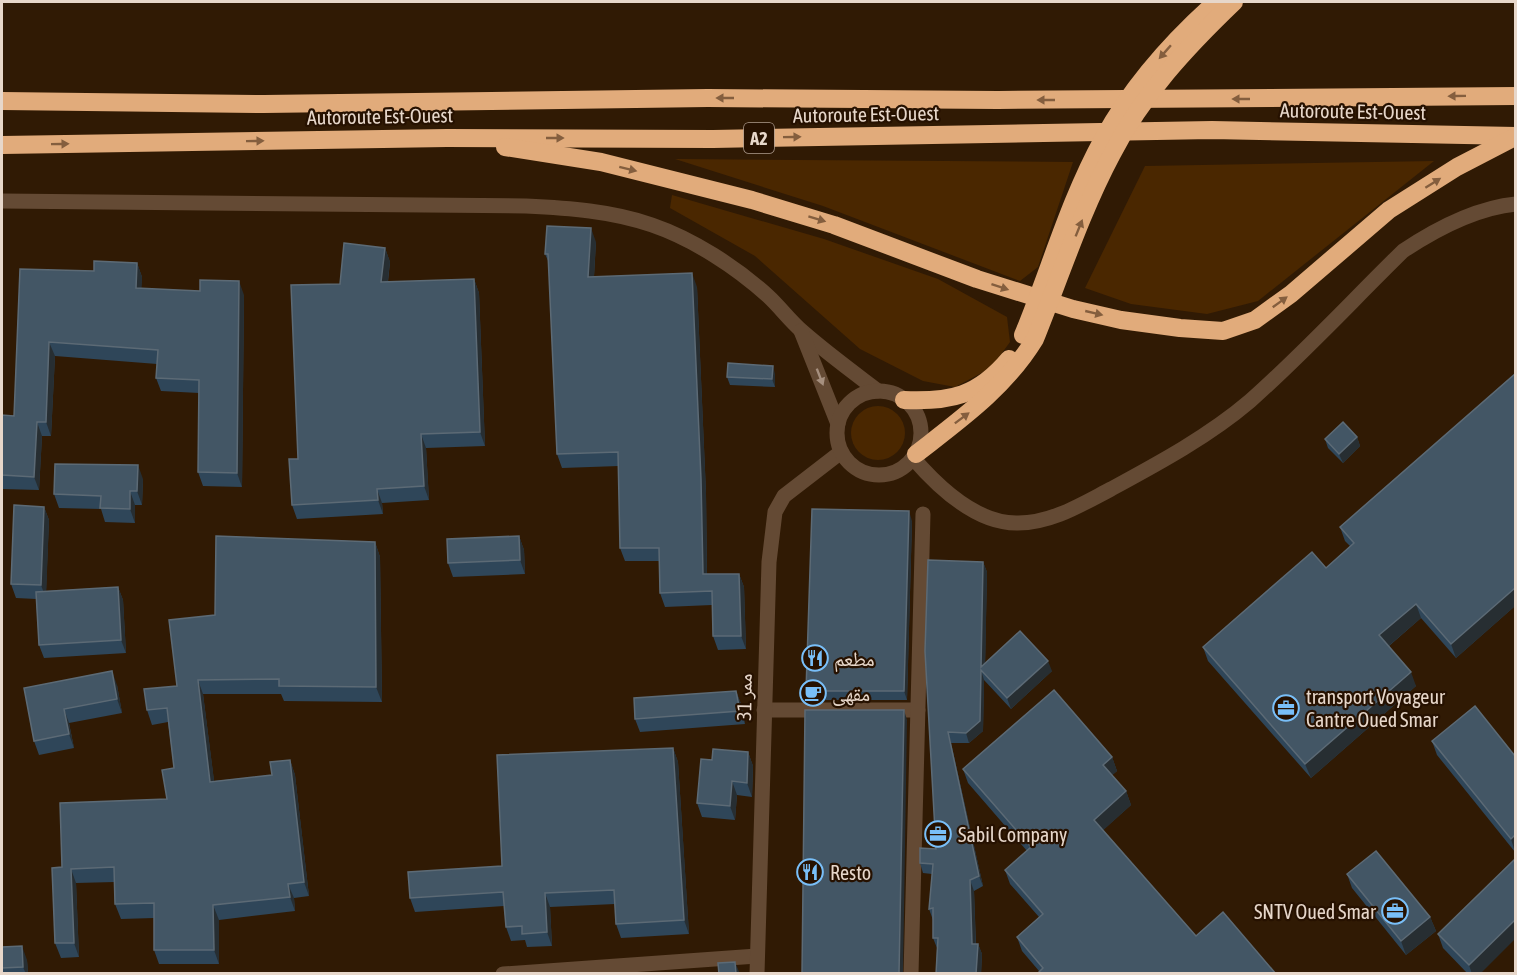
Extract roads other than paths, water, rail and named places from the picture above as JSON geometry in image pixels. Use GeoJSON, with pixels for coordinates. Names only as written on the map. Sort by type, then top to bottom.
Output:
{"type":"FeatureCollection","features":[{"type":"Feature","properties":{"kind":"highway"},"geometry":{"type":"LineString","coordinates":[[915,456],[1000,386],[1030,347],[1043,300],[1113,122],[1149,70],[1212,11],[1234,2]]}},
{"type":"Feature","properties":{"kind":"highway"},"geometry":{"type":"LineString","coordinates":[[1490,95],[1515,83]]}},
{"type":"Feature","properties":{"kind":"highway","name":"Autoroute Est-Ouest"},"geometry":{"type":"LineString","coordinates":[[2,101],[264,104],[708,98],[998,100],[1515,96]]}},
{"type":"Feature","properties":{"kind":"highway","name":"Autoroute Est-Ouest"},"geometry":{"type":"LineString","coordinates":[[2,145],[447,138],[713,138],[1212,130],[1515,136]]}},
{"type":"Feature","properties":{"kind":"highway"},"geometry":{"type":"LineString","coordinates":[[447,138],[601,162],[752,200],[834,225],[1043,300],[1121,320],[1223,331],[1255,321],[1291,294],[1389,210],[1457,167],[1515,136]]}},
{"type":"Feature","properties":{"kind":"highway"},"geometry":{"type":"LineString","coordinates":[[904,400],[945,400],[977,388],[1016,349],[1043,300]]}},
{"type":"Feature","properties":{"kind":"main road"},"geometry":{"type":"LineString","coordinates":[[2,201],[526,206],[584,210],[652,225],[696,245],[750,281],[801,331],[878,392]]}},
{"type":"Feature","properties":{"kind":"main road"},"geometry":{"type":"LineString","coordinates":[[915,456],[933,480],[957,501],[995,518],[1017,524],[1049,520],[1164,460],[1249,402],[1403,251],[1432,232],[1457,221],[1502,205],[1515,204]]}},
{"type":"Feature","properties":{"kind":"main road"},"geometry":{"type":"LineString","coordinates":[[801,331],[838,424]]}},
{"type":"Feature","properties":{"kind":"main road"},"geometry":{"type":"LineString","coordinates":[[878,392],[892,394],[904,400],[918,419],[921,431],[915,456],[894,473],[869,474],[858,470],[841,452],[837,438],[838,424],[843,412],[852,401],[864,394],[878,392]]}},
{"type":"Feature","properties":{"kind":"main road","name":"ممر 31"},"geometry":{"type":"LineString","coordinates":[[757,974],[769,562],[774,512],[784,496],[841,452]]}},
{"type":"Feature","properties":{"kind":"main road"},"geometry":{"type":"LineString","coordinates":[[911,974],[923,514]]}},
{"type":"Feature","properties":{"kind":"main road"},"geometry":{"type":"LineString","coordinates":[[764,710],[918,710]]}},
{"type":"Feature","properties":{"kind":"main road"},"geometry":{"type":"LineString","coordinates":[[503,974],[757,956]]}},
{"type":"Feature","properties":{"kind":"place","name":"مطعم"},"geometry":{"type":"Point","coordinates":[815,658]}},
{"type":"Feature","properties":{"kind":"place","name":"مقهى"},"geometry":{"type":"Point","coordinates":[813,693]}},
{"type":"Feature","properties":{"kind":"place","name":"transport Voyageur Cantre Oued Smar"},"geometry":{"type":"Point","coordinates":[1286,708]}},
{"type":"Feature","properties":{"kind":"place","name":"Sabil Company"},"geometry":{"type":"Point","coordinates":[938,834]}},
{"type":"Feature","properties":{"kind":"place","name":"Resto"},"geometry":{"type":"Point","coordinates":[810,872]}},
{"type":"Feature","properties":{"kind":"place","name":"SNTV Oued Smar"},"geometry":{"type":"Point","coordinates":[1395,911]}}]}
